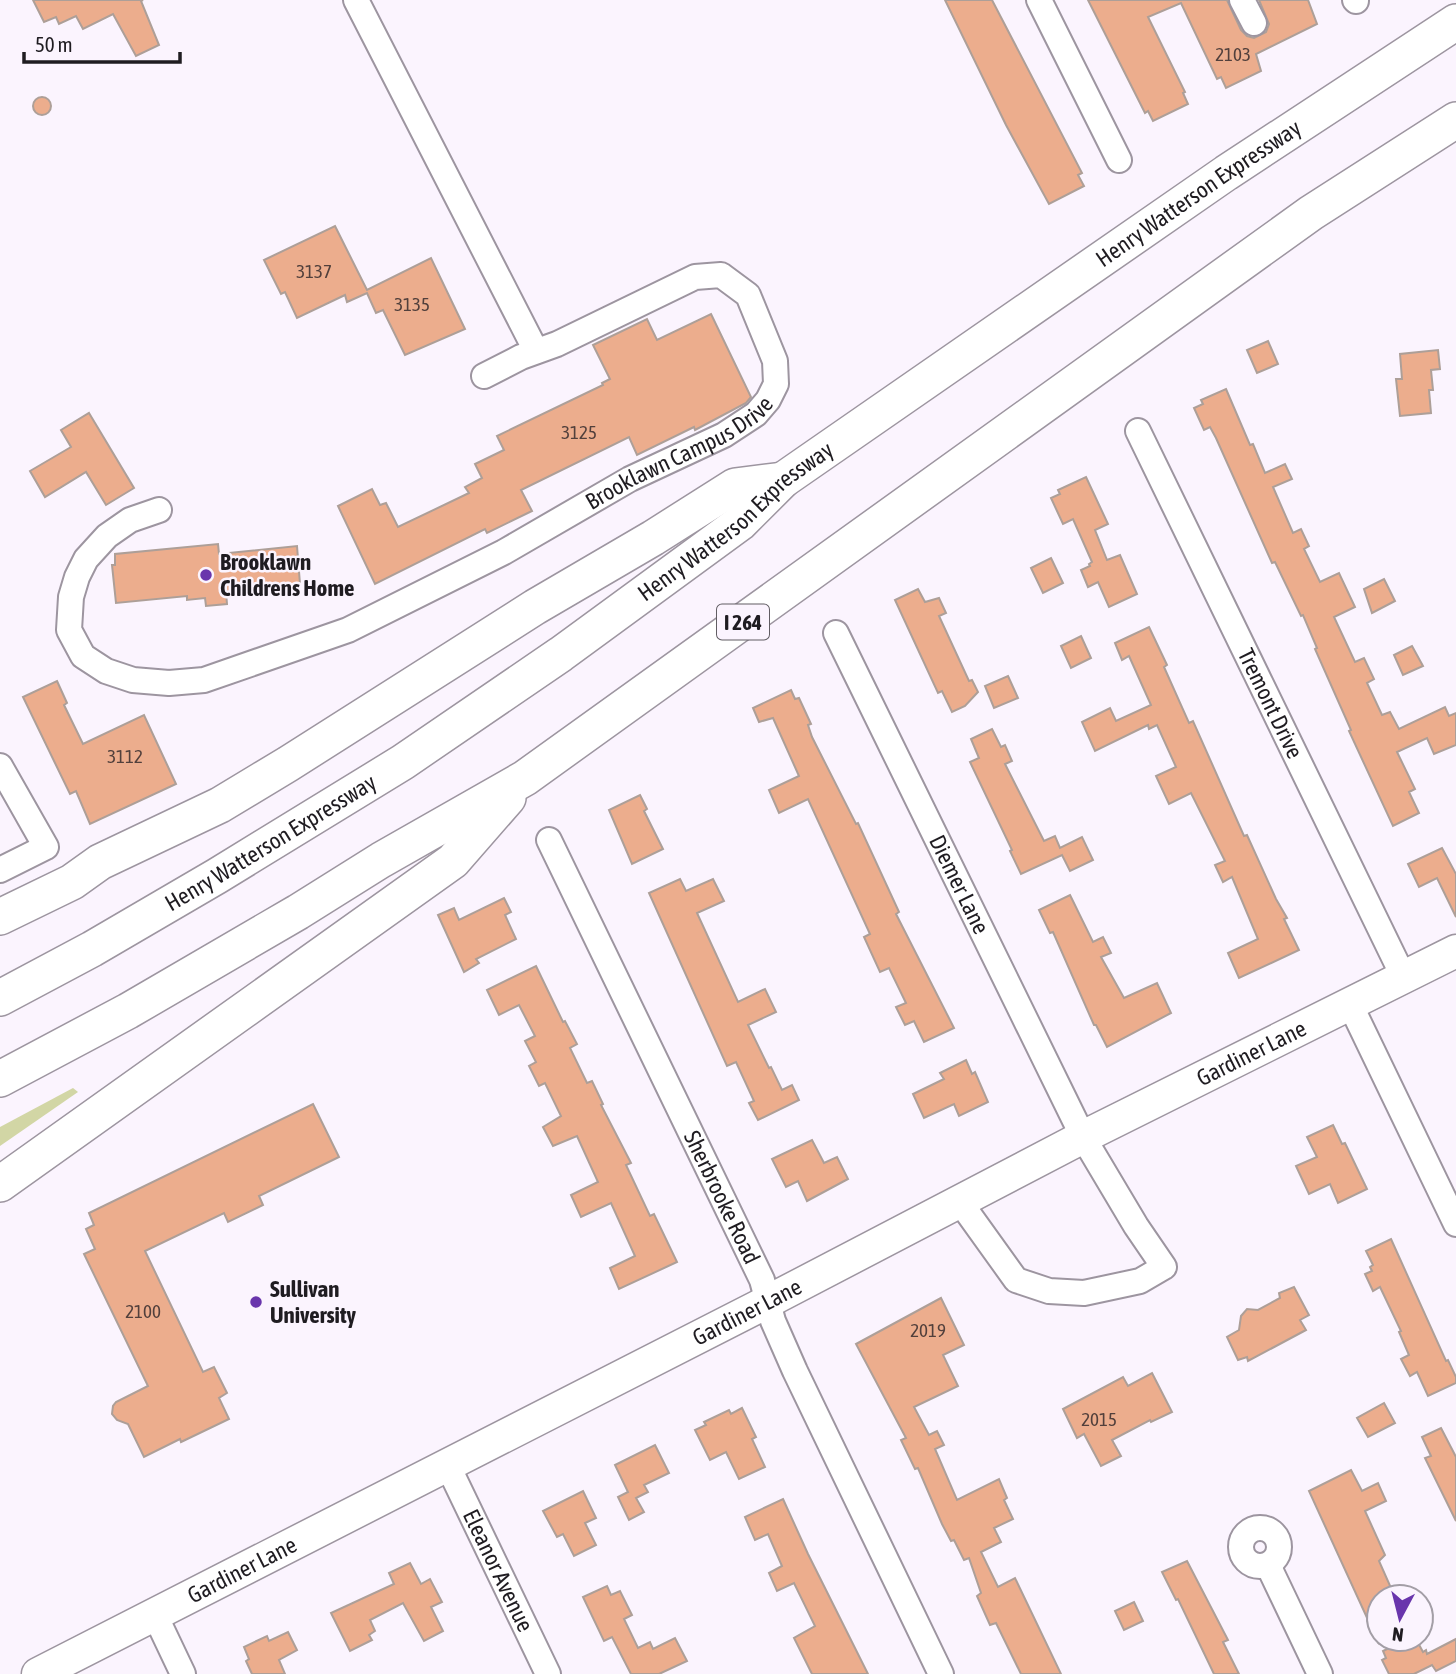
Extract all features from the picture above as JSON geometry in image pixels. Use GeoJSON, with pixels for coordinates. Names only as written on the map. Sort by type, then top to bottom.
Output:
{"type":"FeatureCollection","features":[{"type":"Feature","properties":{"kind":"highway","name":"Henry Watterson Expressway"},"geometry":{"type":"LineString","coordinates":[[0,998],[92,949],[217,876],[403,762],[590,634],[740,523],[783,480],[1226,173],[1456,22]]}},
{"type":"Feature","properties":{"kind":"highway","name":"I 264"},"geometry":{"type":"LineString","coordinates":[[0,1079],[128,1011],[525,778],[1301,221],[1456,120]]}},
{"type":"Feature","properties":{"kind":"highway"},"geometry":{"type":"LineString","coordinates":[[0,917],[72,882],[100,862],[231,798],[535,607],[735,486],[783,480]]}},
{"type":"Feature","properties":{"kind":"highway"},"geometry":{"type":"LineString","coordinates":[[0,1184],[453,861],[525,778]]}},
{"type":"Feature","properties":{"kind":"main road","name":"Gardiner Lane"},"geometry":{"type":"LineString","coordinates":[[38,1674],[768,1302],[1083,1138],[1456,951]]}},
{"type":"Feature","properties":{"kind":"street"},"geometry":{"type":"LineString","coordinates":[[356,0],[536,351]]}},
{"type":"Feature","properties":{"kind":"street"},"geometry":{"type":"LineString","coordinates":[[1039,0],[1119,160]]}},
{"type":"Feature","properties":{"kind":"street"},"geometry":{"type":"LineString","coordinates":[[1242,0],[1254,23]]}},
{"type":"Feature","properties":{"kind":"street","name":"Brooklawn Campus Drive"},"geometry":{"type":"LineString","coordinates":[[159,510],[130,520],[107,536],[86,559],[71,597],[69,630],[83,656],[106,671],[133,680],[169,683],[204,680],[348,631],[504,552],[630,479],[724,435],[756,414],[768,400],[776,384],[775,361],[748,295],[721,275],[695,277],[484,376]]}},
{"type":"Feature","properties":{"kind":"street","name":"Tremont Drive"},"geometry":{"type":"LineString","coordinates":[[1138,431],[1403,976]]}},
{"type":"Feature","properties":{"kind":"street","name":"Diemer Lane"},"geometry":{"type":"LineString","coordinates":[[836,634],[1083,1138],[1164,1267],[1140,1281],[1084,1293],[1049,1291],[1016,1280],[960,1202]]}},
{"type":"Feature","properties":{"kind":"street"},"geometry":{"type":"LineString","coordinates":[[0,766],[46,846],[0,870]]}},
{"type":"Feature","properties":{"kind":"street","name":"Sherbrooke Road"},"geometry":{"type":"LineString","coordinates":[[549,840],[762,1280],[773,1321],[795,1371],[941,1674]]}},
{"type":"Feature","properties":{"kind":"street"},"geometry":{"type":"LineString","coordinates":[[1350,1004],[1456,1224]]}},
{"type":"Feature","properties":{"kind":"street","name":"Eleanor Avenue"},"geometry":{"type":"LineString","coordinates":[[448,1466],[548,1674]]}},
{"type":"Feature","properties":{"kind":"street"},"geometry":{"type":"LineString","coordinates":[[1268,1565],[1320,1674]]}},
{"type":"Feature","properties":{"kind":"street"},"geometry":{"type":"LineString","coordinates":[[155,1615],[183,1674]]}},
{"type":"Feature","properties":{"kind":"green space"},"geometry":{"type":"Polygon","coordinates":[[[73,1088],[78,1092],[0,1146],[0,1127],[73,1088]]]}},
{"type":"Feature","properties":{"kind":"building"},"geometry":{"type":"Polygon","coordinates":[[[33,0],[143,0],[141,1],[159,45],[136,56],[113,14],[83,29],[76,16],[59,24],[56,17],[44,22],[33,0]]]}},
{"type":"Feature","properties":{"kind":"building"},"geometry":{"type":"Polygon","coordinates":[[[945,0],[992,0],[1082,173],[1078,175],[1084,186],[1049,204],[1006,125],[945,0]]]}},
{"type":"Feature","properties":{"kind":"building"},"geometry":{"type":"Polygon","coordinates":[[[1088,0],[1227,0],[1241,30],[1254,38],[1266,32],[1269,24],[1259,0],[1308,0],[1317,24],[1256,54],[1261,71],[1226,88],[1221,77],[1217,79],[1181,3],[1148,17],[1185,92],[1183,93],[1188,104],[1153,121],[1148,111],[1145,113],[1088,0]]]}},
{"type":"Feature","properties":{"kind":"building"},"geometry":{"type":"Polygon","coordinates":[[[38,97],[46,97],[51,106],[49,113],[38,115],[33,110],[33,102],[38,97]]]}},
{"type":"Feature","properties":{"kind":"building"},"geometry":{"type":"Polygon","coordinates":[[[335,226],[367,290],[431,258],[465,329],[405,355],[383,310],[376,313],[367,293],[347,302],[345,295],[297,318],[285,292],[281,294],[264,260],[335,226]]]}},
{"type":"Feature","properties":{"kind":"building"},"geometry":{"type":"Polygon","coordinates":[[[711,314],[751,397],[746,403],[695,430],[694,427],[637,455],[629,437],[521,490],[532,511],[487,533],[485,529],[375,584],[338,506],[372,489],[380,505],[386,503],[398,527],[469,493],[465,487],[482,478],[475,464],[504,450],[497,436],[603,385],[602,383],[610,379],[593,345],[647,319],[657,340],[711,314]]]}},
{"type":"Feature","properties":{"kind":"building"},"geometry":{"type":"Polygon","coordinates":[[[1268,341],[1278,364],[1257,373],[1247,350],[1268,341]]]}},
{"type":"Feature","properties":{"kind":"building"},"geometry":{"type":"Polygon","coordinates":[[[1438,350],[1440,369],[1431,370],[1431,413],[1400,416],[1396,379],[1402,379],[1400,354],[1438,350]]]}},
{"type":"Feature","properties":{"kind":"building"},"geometry":{"type":"Polygon","coordinates":[[[1226,389],[1265,473],[1285,464],[1292,479],[1273,487],[1293,533],[1301,529],[1309,546],[1304,549],[1320,582],[1339,573],[1355,607],[1334,617],[1355,662],[1364,658],[1374,679],[1367,683],[1382,715],[1390,712],[1399,729],[1445,707],[1449,716],[1456,713],[1456,745],[1434,754],[1427,738],[1397,752],[1415,789],[1409,792],[1419,813],[1393,826],[1349,731],[1351,730],[1303,615],[1301,616],[1275,562],[1272,563],[1216,438],[1210,427],[1204,430],[1194,408],[1203,404],[1201,400],[1226,389]]]}},
{"type":"Feature","properties":{"kind":"building"},"geometry":{"type":"Polygon","coordinates":[[[89,413],[134,488],[106,505],[86,472],[45,497],[30,471],[71,447],[61,430],[89,413]]]}},
{"type":"Feature","properties":{"kind":"building"},"geometry":{"type":"Polygon","coordinates":[[[1086,477],[1108,524],[1095,530],[1107,560],[1120,555],[1137,594],[1109,607],[1098,582],[1088,587],[1081,570],[1092,562],[1073,519],[1063,524],[1051,498],[1060,494],[1058,490],[1086,477]]]}},
{"type":"Feature","properties":{"kind":"building","name":"Brooklawn Childrens Home"},"geometry":{"type":"Polygon","coordinates":[[[218,544],[219,554],[297,546],[300,584],[226,592],[227,604],[206,606],[205,598],[187,600],[187,596],[116,603],[112,565],[115,565],[115,554],[218,544]]]}},
{"type":"Feature","properties":{"kind":"building"},"geometry":{"type":"Polygon","coordinates":[[[1051,558],[1063,583],[1043,593],[1031,568],[1051,558]]]}},
{"type":"Feature","properties":{"kind":"building"},"geometry":{"type":"Polygon","coordinates":[[[1384,579],[1395,601],[1372,613],[1364,589],[1384,579]]]}},
{"type":"Feature","properties":{"kind":"building"},"geometry":{"type":"Polygon","coordinates":[[[918,589],[925,602],[939,598],[946,613],[939,616],[969,681],[972,680],[978,692],[965,706],[952,712],[942,691],[938,693],[895,600],[918,589]]]}},
{"type":"Feature","properties":{"kind":"building"},"geometry":{"type":"Polygon","coordinates":[[[1149,627],[1189,723],[1193,721],[1244,836],[1247,835],[1287,918],[1284,919],[1299,950],[1239,978],[1228,953],[1258,939],[1232,877],[1223,882],[1215,865],[1225,861],[1191,793],[1169,804],[1156,776],[1176,767],[1157,725],[1149,729],[1148,725],[1095,751],[1082,722],[1110,708],[1116,721],[1151,705],[1129,656],[1122,660],[1115,643],[1149,627]]]}},
{"type":"Feature","properties":{"kind":"building"},"geometry":{"type":"Polygon","coordinates":[[[1081,636],[1091,658],[1071,668],[1061,646],[1081,636]]]}},
{"type":"Feature","properties":{"kind":"building"},"geometry":{"type":"Polygon","coordinates":[[[1412,646],[1423,666],[1403,675],[1394,655],[1412,646]]]}},
{"type":"Feature","properties":{"kind":"building"},"geometry":{"type":"Polygon","coordinates":[[[1008,676],[1018,698],[994,708],[985,686],[1008,676]]]}},
{"type":"Feature","properties":{"kind":"building"},"geometry":{"type":"Polygon","coordinates":[[[57,681],[67,703],[64,705],[83,744],[144,715],[176,784],[90,824],[76,791],[70,794],[23,697],[57,681]]]}},
{"type":"Feature","properties":{"kind":"building"},"geometry":{"type":"Polygon","coordinates":[[[791,690],[795,699],[799,698],[811,724],[808,725],[812,737],[856,824],[858,823],[899,912],[896,914],[954,1028],[924,1042],[914,1021],[905,1025],[896,1007],[906,1003],[889,968],[880,972],[864,937],[870,934],[808,799],[779,813],[769,790],[799,776],[773,718],[759,722],[753,708],[791,690]]]}},
{"type":"Feature","properties":{"kind":"building"},"geometry":{"type":"Polygon","coordinates":[[[992,729],[1001,747],[1005,745],[1012,761],[1005,764],[1044,841],[1055,836],[1060,848],[1082,837],[1093,860],[1070,871],[1062,855],[1021,874],[970,762],[979,758],[971,739],[992,729]]]}},
{"type":"Feature","properties":{"kind":"building"},"geometry":{"type":"Polygon","coordinates":[[[640,795],[647,809],[644,811],[663,849],[632,864],[609,810],[640,795]]]}},
{"type":"Feature","properties":{"kind":"building"},"geometry":{"type":"Polygon","coordinates":[[[1442,848],[1456,874],[1456,917],[1437,878],[1419,887],[1408,864],[1442,848]]]}},
{"type":"Feature","properties":{"kind":"building"},"geometry":{"type":"Polygon","coordinates":[[[680,879],[686,891],[713,879],[724,901],[697,913],[738,1002],[765,989],[776,1012],[748,1025],[782,1090],[792,1085],[799,1100],[758,1120],[749,1103],[754,1101],[736,1062],[727,1066],[649,893],[680,879]]]}},
{"type":"Feature","properties":{"kind":"building"},"geometry":{"type":"Polygon","coordinates":[[[1070,895],[1093,942],[1103,937],[1111,953],[1101,957],[1124,998],[1157,983],[1171,1013],[1107,1047],[1094,1025],[1053,932],[1050,933],[1039,910],[1070,895]]]}},
{"type":"Feature","properties":{"kind":"building"},"geometry":{"type":"Polygon","coordinates":[[[504,898],[511,912],[505,915],[516,939],[476,959],[479,963],[464,972],[438,915],[454,908],[459,920],[504,898]]]}},
{"type":"Feature","properties":{"kind":"building"},"geometry":{"type":"Polygon","coordinates":[[[536,966],[563,1022],[565,1021],[577,1044],[570,1048],[587,1083],[592,1081],[603,1104],[601,1105],[631,1163],[626,1165],[650,1216],[654,1214],[677,1262],[619,1289],[610,1268],[635,1256],[611,1203],[581,1217],[571,1195],[598,1182],[577,1136],[553,1146],[543,1127],[561,1116],[545,1083],[539,1086],[529,1066],[536,1062],[525,1041],[535,1036],[519,1005],[499,1015],[487,990],[536,966]]]}},
{"type":"Feature","properties":{"kind":"building"},"geometry":{"type":"Polygon","coordinates":[[[966,1060],[972,1074],[975,1072],[988,1102],[959,1116],[954,1104],[924,1118],[913,1094],[944,1079],[940,1073],[966,1060]]]}},
{"type":"Feature","properties":{"kind":"building"},"geometry":{"type":"Polygon","coordinates":[[[313,1104],[339,1157],[259,1196],[263,1205],[228,1222],[224,1213],[145,1251],[203,1372],[214,1367],[227,1393],[219,1398],[229,1419],[144,1457],[128,1424],[117,1420],[112,1414],[116,1402],[148,1386],[84,1254],[95,1249],[86,1229],[94,1225],[89,1213],[313,1104]]]}},
{"type":"Feature","properties":{"kind":"building"},"geometry":{"type":"Polygon","coordinates":[[[1333,1125],[1342,1144],[1345,1143],[1367,1189],[1338,1203],[1330,1184],[1309,1194],[1296,1166],[1317,1157],[1307,1137],[1333,1125]]]}},
{"type":"Feature","properties":{"kind":"building"},"geometry":{"type":"Polygon","coordinates":[[[812,1140],[824,1163],[837,1157],[848,1179],[807,1201],[798,1181],[786,1187],[772,1159],[812,1140]]]}},
{"type":"Feature","properties":{"kind":"building"},"geometry":{"type":"Polygon","coordinates":[[[1391,1239],[1446,1361],[1448,1360],[1456,1377],[1456,1383],[1428,1396],[1417,1372],[1410,1376],[1401,1359],[1409,1355],[1380,1287],[1373,1291],[1365,1274],[1372,1271],[1370,1267],[1373,1265],[1366,1251],[1391,1239]]]}},
{"type":"Feature","properties":{"kind":"building"},"geometry":{"type":"Polygon","coordinates":[[[1294,1287],[1309,1315],[1300,1320],[1306,1330],[1248,1361],[1247,1357],[1238,1360],[1227,1337],[1239,1330],[1241,1316],[1247,1309],[1258,1310],[1280,1298],[1279,1293],[1294,1287]]]}},
{"type":"Feature","properties":{"kind":"building"},"geometry":{"type":"Polygon","coordinates":[[[941,1298],[964,1345],[943,1355],[958,1386],[914,1407],[929,1435],[937,1431],[944,1445],[935,1449],[957,1500],[999,1479],[1007,1498],[1004,1500],[1013,1519],[994,1528],[1001,1542],[981,1552],[998,1587],[1015,1578],[1061,1674],[1021,1674],[996,1623],[990,1625],[977,1596],[981,1593],[969,1558],[964,1560],[942,1524],[918,1468],[915,1469],[901,1440],[906,1438],[856,1344],[941,1298]]]}},
{"type":"Feature","properties":{"kind":"building"},"geometry":{"type":"Polygon","coordinates":[[[1152,1373],[1172,1412],[1112,1440],[1121,1456],[1101,1466],[1084,1434],[1077,1438],[1063,1409],[1123,1377],[1128,1386],[1152,1373]]]}},
{"type":"Feature","properties":{"kind":"building"},"geometry":{"type":"Polygon","coordinates":[[[1384,1403],[1395,1423],[1368,1437],[1357,1418],[1384,1403]]]}},
{"type":"Feature","properties":{"kind":"building"},"geometry":{"type":"Polygon","coordinates":[[[742,1408],[756,1437],[752,1439],[765,1467],[739,1479],[726,1452],[710,1460],[695,1430],[706,1425],[704,1422],[729,1410],[731,1414],[742,1408]]]}},
{"type":"Feature","properties":{"kind":"building"},"geometry":{"type":"Polygon","coordinates":[[[1441,1428],[1456,1457],[1456,1521],[1425,1458],[1431,1456],[1422,1437],[1441,1428]]]}},
{"type":"Feature","properties":{"kind":"building"},"geometry":{"type":"Polygon","coordinates":[[[655,1445],[669,1473],[644,1485],[648,1492],[636,1498],[644,1512],[629,1520],[618,1497],[628,1492],[615,1465],[655,1445]]]}},
{"type":"Feature","properties":{"kind":"building"},"geometry":{"type":"Polygon","coordinates":[[[1351,1470],[1362,1491],[1378,1483],[1386,1501],[1365,1511],[1385,1555],[1379,1561],[1389,1583],[1365,1583],[1365,1613],[1309,1491],[1351,1470]]]}},
{"type":"Feature","properties":{"kind":"building"},"geometry":{"type":"Polygon","coordinates":[[[583,1491],[596,1518],[585,1523],[596,1545],[574,1556],[563,1534],[557,1537],[543,1511],[583,1491]]]}},
{"type":"Feature","properties":{"kind":"building"},"geometry":{"type":"Polygon","coordinates":[[[783,1499],[868,1674],[812,1674],[794,1638],[815,1626],[794,1583],[777,1591],[769,1573],[782,1566],[768,1534],[755,1540],[745,1517],[783,1499]]]}},
{"type":"Feature","properties":{"kind":"building"},"geometry":{"type":"Polygon","coordinates":[[[1187,1561],[1228,1640],[1223,1642],[1239,1674],[1214,1674],[1162,1572],[1187,1561]]]}},
{"type":"Feature","properties":{"kind":"building"},"geometry":{"type":"Polygon","coordinates":[[[410,1563],[421,1584],[430,1579],[442,1602],[431,1607],[443,1631],[424,1641],[403,1603],[370,1620],[375,1631],[369,1635],[372,1640],[350,1651],[331,1613],[394,1584],[389,1573],[410,1563]]]}},
{"type":"Feature","properties":{"kind":"building"},"geometry":{"type":"Polygon","coordinates":[[[607,1586],[611,1595],[620,1591],[632,1615],[624,1619],[638,1648],[650,1642],[653,1649],[675,1638],[687,1661],[659,1674],[631,1674],[612,1637],[604,1641],[583,1597],[607,1586]]]}},
{"type":"Feature","properties":{"kind":"building"},"geometry":{"type":"Polygon","coordinates":[[[1134,1602],[1143,1621],[1124,1630],[1115,1611],[1134,1602]]]}},
{"type":"Feature","properties":{"kind":"building"},"geometry":{"type":"Polygon","coordinates":[[[288,1632],[297,1650],[279,1660],[285,1674],[252,1674],[244,1647],[267,1636],[269,1641],[288,1632]]]}},
{"type":"Feature","properties":{"kind":"building"},"geometry":{"type":"Polygon","coordinates":[[[1456,1639],[1456,1661],[1436,1671],[1432,1665],[1414,1674],[1389,1674],[1382,1660],[1386,1658],[1384,1653],[1435,1653],[1435,1650],[1456,1639]]]}},
{"type":"Feature","properties":{"kind":"place","name":"Brooklawn Childrens Home"},"geometry":{"type":"Point","coordinates":[206,575]}},
{"type":"Feature","properties":{"kind":"place","name":"Sullivan University"},"geometry":{"type":"Point","coordinates":[256,1302]}}]}
